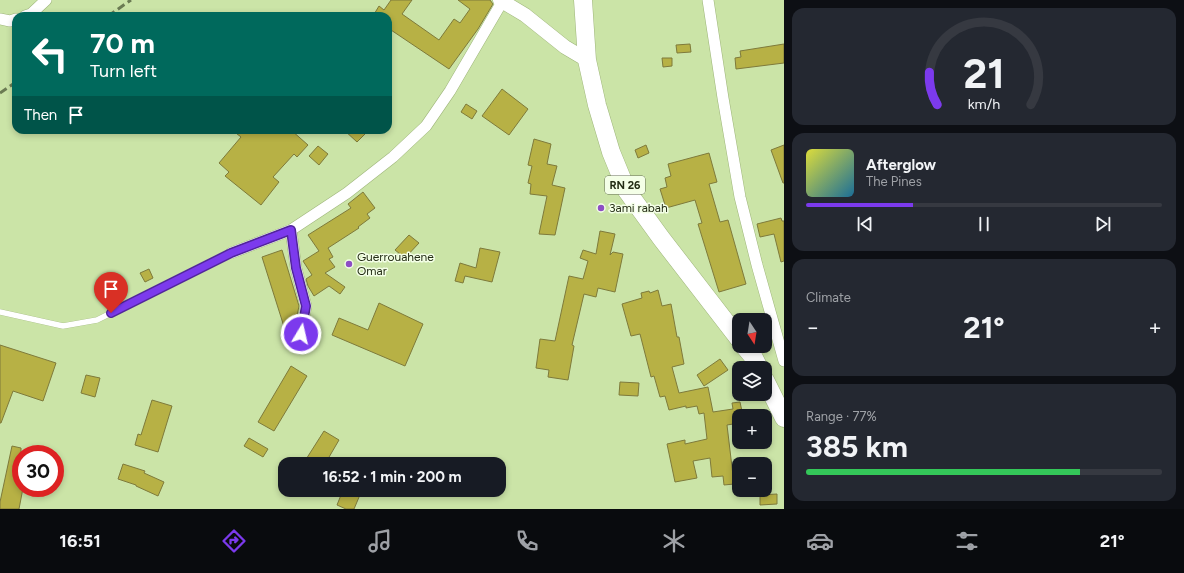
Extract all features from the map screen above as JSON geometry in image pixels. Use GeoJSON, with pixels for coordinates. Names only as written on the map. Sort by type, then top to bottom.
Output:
{"type":"FeatureCollection","features":[{"type":"Feature","properties":{"kind":"main road","name":"RN 26"},"geometry":{"type":"LineString","coordinates":[[583,0],[587,60],[597,105],[611,152],[627,191],[661,238],[732,330]]}},
{"type":"Feature","properties":{"kind":"main road"},"geometry":{"type":"LineString","coordinates":[[772,388],[779,396],[784,418]]}},
{"type":"Feature","properties":{"kind":"street"},"geometry":{"type":"LineString","coordinates":[[33,12],[46,0]]}},
{"type":"Feature","properties":{"kind":"street"},"geometry":{"type":"LineString","coordinates":[[708,0],[740,196],[757,265],[784,361]]}},
{"type":"Feature","properties":{"kind":"street"},"geometry":{"type":"LineString","coordinates":[[231,253],[291,230],[347,193],[393,157],[426,126],[450,91],[501,1],[525,15],[565,47],[587,60]]}},
{"type":"Feature","properties":{"kind":"street"},"geometry":{"type":"LineString","coordinates":[[0,19],[12,20]]}},
{"type":"Feature","properties":{"kind":"street"},"geometry":{"type":"LineString","coordinates":[[291,230],[296,268],[306,306],[301,334]]}},
{"type":"Feature","properties":{"kind":"lane"},"geometry":{"type":"LineString","coordinates":[[0,312],[63,326],[97,320],[231,253]]}},
{"type":"Feature","properties":{"kind":"building"},"geometry":{"type":"Polygon","coordinates":[[[391,0],[412,0],[402,14],[439,40],[454,19],[460,23],[470,9],[458,0],[490,0],[493,4],[478,29],[449,69],[392,31],[392,12],[375,12],[379,6],[384,10],[391,0]]]}},
{"type":"Feature","properties":{"kind":"building"},"geometry":{"type":"Polygon","coordinates":[[[690,44],[691,52],[677,53],[676,45],[690,44]]]}},
{"type":"Feature","properties":{"kind":"building"},"geometry":{"type":"Polygon","coordinates":[[[784,44],[784,63],[736,69],[735,58],[741,57],[740,51],[784,44]]]}},
{"type":"Feature","properties":{"kind":"building"},"geometry":{"type":"Polygon","coordinates":[[[662,58],[672,58],[672,66],[663,67],[662,58]]]}},
{"type":"Feature","properties":{"kind":"building"},"geometry":{"type":"Polygon","coordinates":[[[502,89],[528,109],[509,135],[482,116],[502,89]]]}},
{"type":"Feature","properties":{"kind":"building"},"geometry":{"type":"Polygon","coordinates":[[[466,104],[477,111],[472,119],[461,112],[466,104]]]}},
{"type":"Feature","properties":{"kind":"building"},"geometry":{"type":"Polygon","coordinates":[[[237,134],[296,134],[308,145],[297,157],[294,154],[273,177],[279,182],[261,205],[225,176],[229,172],[219,163],[241,137],[237,134]]]}},
{"type":"Feature","properties":{"kind":"building"},"geometry":{"type":"Polygon","coordinates":[[[348,134],[365,134],[357,142],[348,134]]]}},
{"type":"Feature","properties":{"kind":"building"},"geometry":{"type":"Polygon","coordinates":[[[534,139],[551,144],[547,164],[557,166],[552,185],[565,188],[555,235],[539,234],[547,196],[530,194],[531,184],[528,183],[532,166],[528,165],[534,139]]]}},
{"type":"Feature","properties":{"kind":"building"},"geometry":{"type":"Polygon","coordinates":[[[646,145],[649,153],[638,158],[635,150],[646,145]]]}},
{"type":"Feature","properties":{"kind":"building"},"geometry":{"type":"Polygon","coordinates":[[[784,145],[784,183],[783,183],[771,150],[784,145]]]}},
{"type":"Feature","properties":{"kind":"building"},"geometry":{"type":"Polygon","coordinates":[[[318,146],[328,154],[319,165],[309,156],[318,146]]]}},
{"type":"Feature","properties":{"kind":"building"},"geometry":{"type":"Polygon","coordinates":[[[709,153],[717,182],[709,184],[720,222],[728,220],[746,284],[719,292],[698,224],[702,223],[695,200],[666,208],[660,189],[667,187],[665,178],[671,176],[668,164],[709,153]]]}},
{"type":"Feature","properties":{"kind":"building"},"geometry":{"type":"Polygon","coordinates":[[[363,192],[375,208],[367,214],[370,218],[358,227],[359,228],[328,248],[333,257],[329,259],[335,267],[325,273],[345,287],[340,294],[329,286],[314,296],[306,279],[312,275],[303,261],[319,251],[308,235],[351,208],[348,204],[363,192]]]}},
{"type":"Feature","properties":{"kind":"building"},"geometry":{"type":"Polygon","coordinates":[[[781,218],[782,221],[784,221],[784,261],[781,262],[774,234],[760,237],[757,224],[781,218]]]}},
{"type":"Feature","properties":{"kind":"building"},"geometry":{"type":"Polygon","coordinates":[[[600,231],[615,234],[610,255],[613,252],[623,254],[615,292],[598,288],[596,297],[584,294],[572,345],[574,346],[568,380],[548,377],[549,370],[536,368],[540,339],[555,341],[569,276],[583,279],[588,261],[580,258],[583,250],[596,254],[600,231]]]}},
{"type":"Feature","properties":{"kind":"building"},"geometry":{"type":"Polygon","coordinates":[[[409,235],[419,243],[405,258],[395,250],[409,235]]]}},
{"type":"Feature","properties":{"kind":"building"},"geometry":{"type":"Polygon","coordinates":[[[480,248],[500,252],[492,282],[465,276],[463,283],[455,281],[460,263],[476,268],[480,248]]]}},
{"type":"Feature","properties":{"kind":"building"},"geometry":{"type":"Polygon","coordinates":[[[282,250],[299,306],[294,331],[286,333],[262,257],[282,250]]]}},
{"type":"Feature","properties":{"kind":"building"},"geometry":{"type":"Polygon","coordinates":[[[149,269],[153,278],[145,282],[140,273],[149,269]]]}},
{"type":"Feature","properties":{"kind":"building"},"geometry":{"type":"Polygon","coordinates":[[[658,290],[662,306],[671,304],[684,364],[672,367],[679,393],[708,387],[713,412],[732,409],[732,424],[727,425],[732,467],[732,484],[724,485],[723,476],[712,477],[710,458],[693,461],[697,478],[675,482],[667,444],[685,440],[685,444],[707,439],[704,413],[699,414],[697,406],[686,408],[686,406],[669,410],[665,396],[660,397],[654,376],[651,377],[640,334],[631,336],[622,304],[642,298],[641,293],[649,291],[650,293],[658,290]]]}},
{"type":"Feature","properties":{"kind":"building"},"geometry":{"type":"Polygon","coordinates":[[[379,303],[423,324],[405,366],[332,335],[339,318],[368,330],[379,303]]]}},
{"type":"Feature","properties":{"kind":"building"},"geometry":{"type":"Polygon","coordinates":[[[0,345],[56,363],[43,401],[13,391],[1,423],[0,423],[0,345]]]}},
{"type":"Feature","properties":{"kind":"building"},"geometry":{"type":"Polygon","coordinates":[[[720,359],[728,370],[704,386],[697,375],[720,359]]]}},
{"type":"Feature","properties":{"kind":"building"},"geometry":{"type":"Polygon","coordinates":[[[291,366],[307,376],[274,431],[258,422],[291,366]]]}},
{"type":"Feature","properties":{"kind":"building"},"geometry":{"type":"Polygon","coordinates":[[[86,375],[100,378],[95,397],[81,393],[86,375]]]}},
{"type":"Feature","properties":{"kind":"building"},"geometry":{"type":"Polygon","coordinates":[[[620,382],[639,383],[638,396],[619,395],[620,382]]]}},
{"type":"Feature","properties":{"kind":"building"},"geometry":{"type":"Polygon","coordinates":[[[152,400],[172,406],[158,452],[135,445],[138,434],[141,435],[152,400]]]}},
{"type":"Feature","properties":{"kind":"building"},"geometry":{"type":"Polygon","coordinates":[[[740,402],[742,409],[733,409],[732,403],[740,402]]]}},
{"type":"Feature","properties":{"kind":"building"},"geometry":{"type":"Polygon","coordinates":[[[324,431],[339,440],[329,457],[307,457],[324,431]]]}},
{"type":"Feature","properties":{"kind":"building"},"geometry":{"type":"Polygon","coordinates":[[[249,438],[268,449],[263,457],[244,446],[249,438]]]}},
{"type":"Feature","properties":{"kind":"building"},"geometry":{"type":"Polygon","coordinates":[[[12,446],[12,497],[21,497],[19,509],[0,509],[0,502],[12,446]]]}},
{"type":"Feature","properties":{"kind":"building"},"geometry":{"type":"Polygon","coordinates":[[[123,464],[145,471],[144,473],[164,482],[158,496],[136,485],[118,479],[123,464]]]}},
{"type":"Feature","properties":{"kind":"building"},"geometry":{"type":"Polygon","coordinates":[[[772,494],[777,494],[777,504],[760,505],[760,497],[772,497],[772,494]]]}},
{"type":"Feature","properties":{"kind":"building"},"geometry":{"type":"Polygon","coordinates":[[[340,497],[359,497],[354,509],[346,509],[337,505],[340,497]]]}},
{"type":"Feature","properties":{"kind":"railway"},"geometry":{"type":"LineString","coordinates":[[114,12],[131,0]]}},
{"type":"Feature","properties":{"kind":"railway"},"geometry":{"type":"LineString","coordinates":[[0,93],[12,85]]}},
{"type":"Feature","properties":{"kind":"place","name":"3ami rabah"},"geometry":{"type":"Point","coordinates":[601,208]}},
{"type":"Feature","properties":{"kind":"place","name":"Guerrouahene Omar"},"geometry":{"type":"Point","coordinates":[349,264]}},
{"type":"Feature","properties":{"kind":"route"},"geometry":{"type":"LineString","coordinates":[[111,313],[231,253],[291,230],[296,268],[306,306],[301,334]]}}]}
